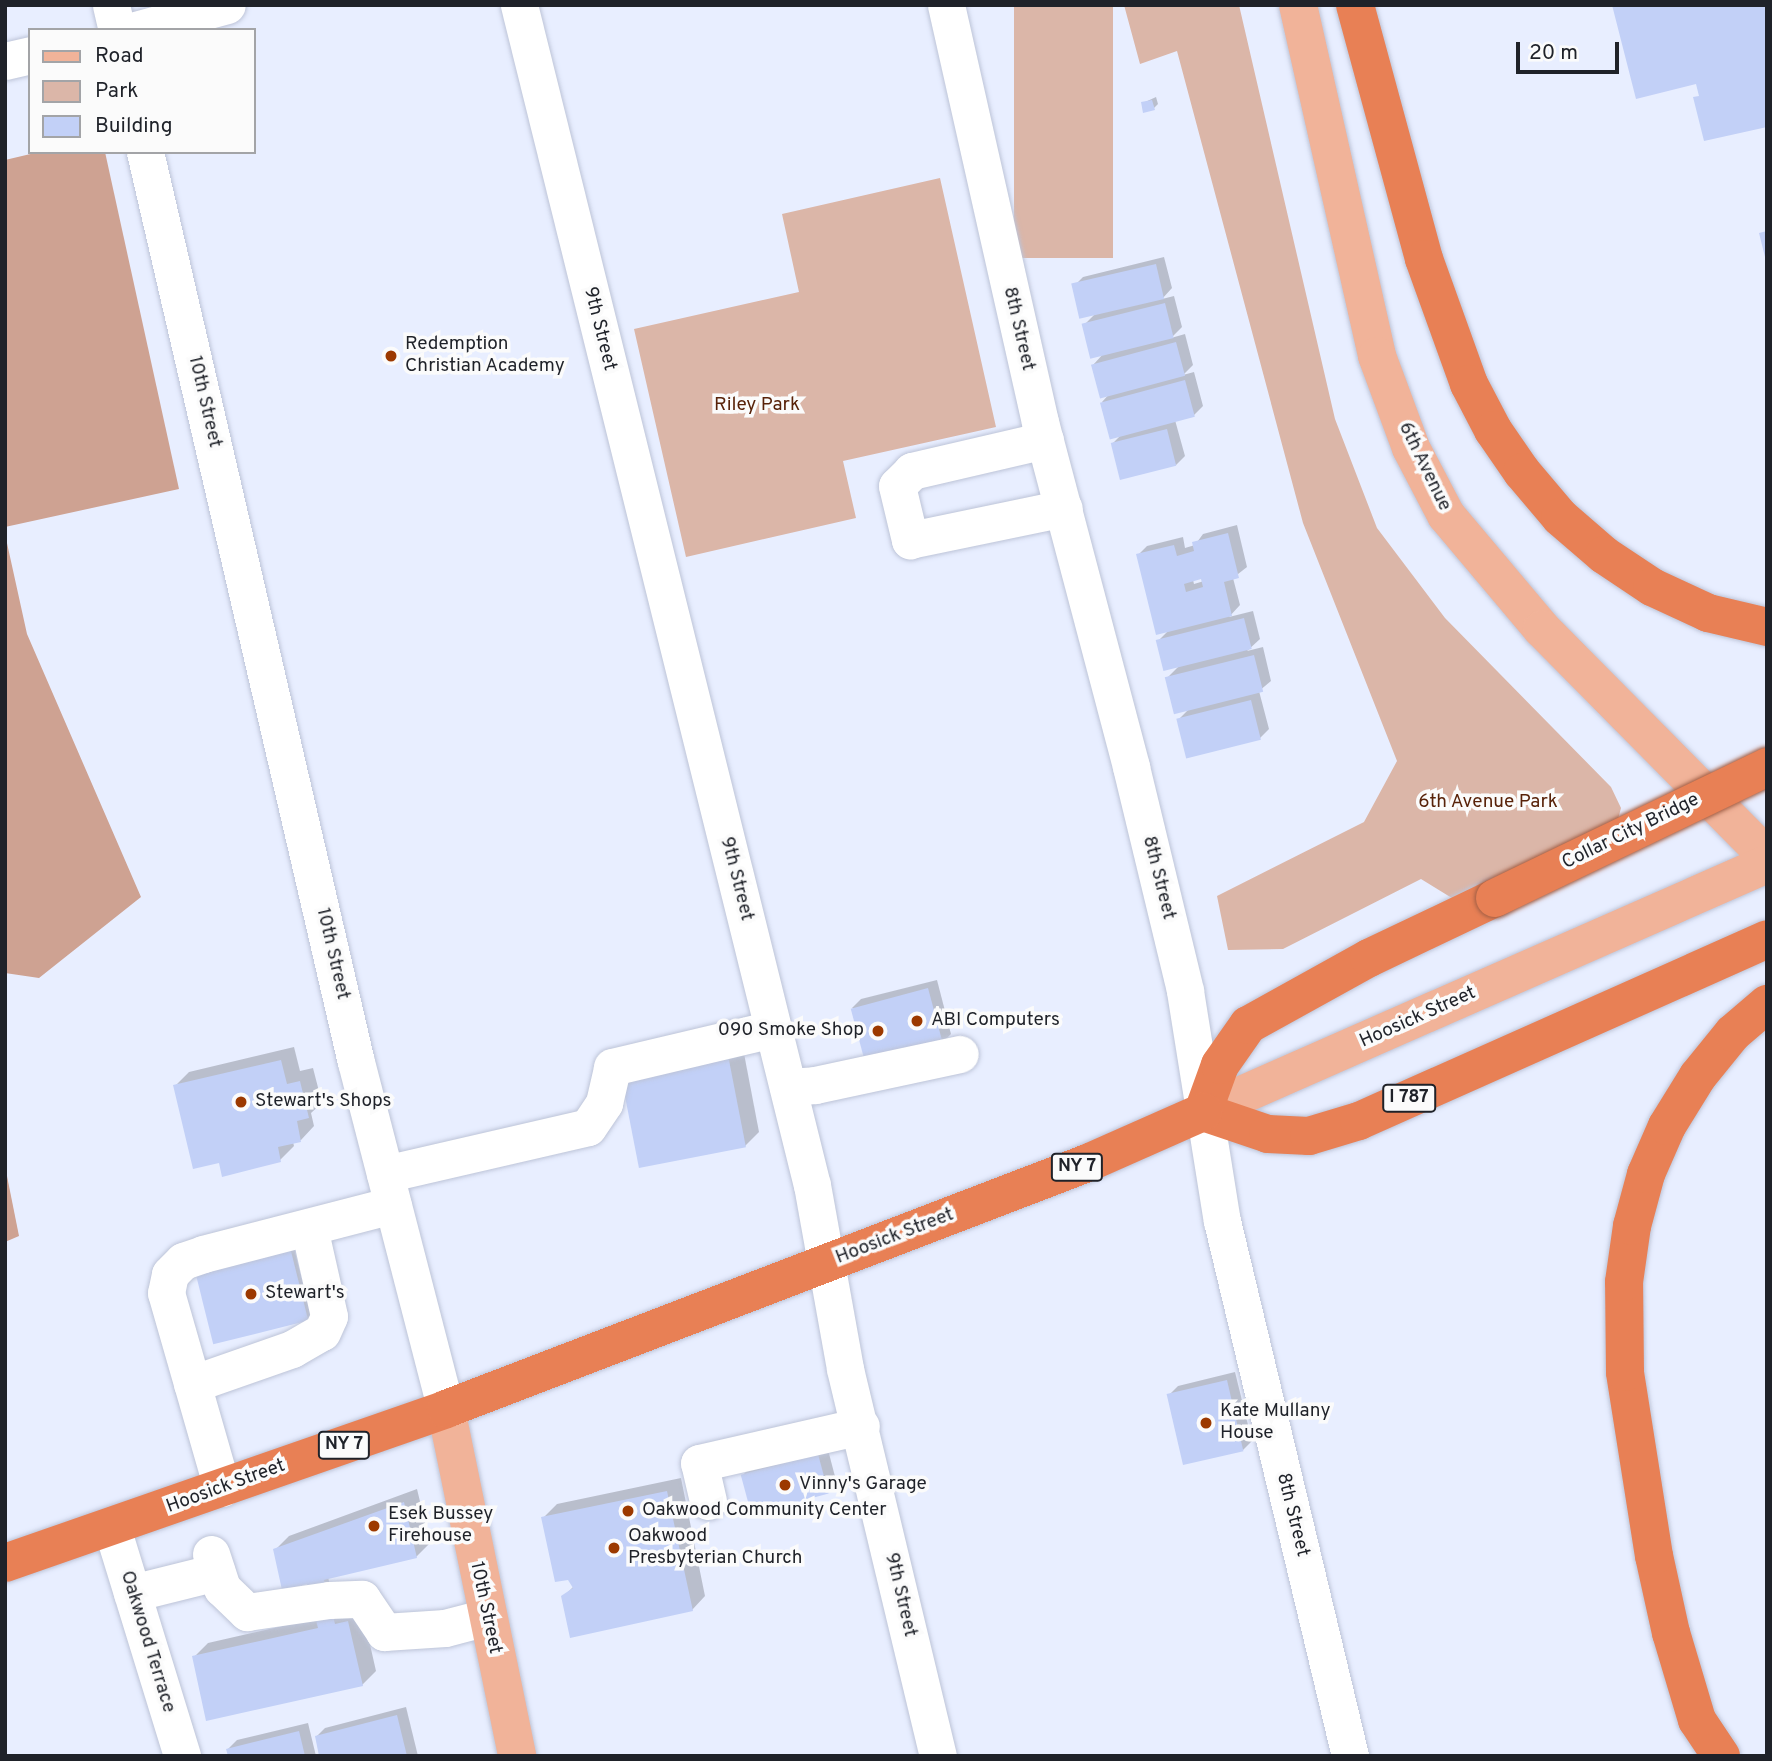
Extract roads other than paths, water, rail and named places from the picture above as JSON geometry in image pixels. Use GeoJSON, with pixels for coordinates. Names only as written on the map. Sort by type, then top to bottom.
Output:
{"type":"FeatureCollection","features":[{"type":"Feature","properties":{"kind":"highway"},"geometry":{"type":"LineString","coordinates":[[1355,5],[1424,258],[1469,384],[1493,430],[1522,472],[1560,517],[1604,555],[1652,587],[1708,612],[1767,627]]}},
{"type":"Feature","properties":{"kind":"highway"},"geometry":{"type":"LineString","coordinates":[[1366,5],[1382,105]]}},
{"type":"Feature","properties":{"kind":"highway","name":"Collar City Bridge"},"geometry":{"type":"LineString","coordinates":[[1203,1112],[1220,1065],[1248,1025],[1369,958],[1767,767]]}},
{"type":"Feature","properties":{"kind":"highway","name":"I 787"},"geometry":{"type":"LineString","coordinates":[[1203,1112],[1269,1134],[1309,1136],[1359,1121],[1767,939]]}},
{"type":"Feature","properties":{"kind":"highway"},"geometry":{"type":"LineString","coordinates":[[1721,1756],[1698,1720],[1671,1633],[1654,1556],[1625,1371],[1624,1282],[1632,1226],[1643,1187],[1667,1126],[1733,1033],[1767,1004]]}},
{"type":"Feature","properties":{"kind":"highway","name":"Hoosick Street"},"geometry":{"type":"LineString","coordinates":[[5,1563],[112,1528],[446,1409],[1090,1161],[1203,1112]]}},
{"type":"Feature","properties":{"kind":"main road","name":"6th Avenue"},"geometry":{"type":"LineString","coordinates":[[1298,5],[1377,356],[1411,448],[1446,515],[1542,629],[1767,856]]}},
{"type":"Feature","properties":{"kind":"main road","name":"Hoosick Street"},"geometry":{"type":"LineString","coordinates":[[1203,1112],[1767,864]]}},
{"type":"Feature","properties":{"kind":"main road","name":"10th Street"},"geometry":{"type":"LineString","coordinates":[[446,1409],[517,1756]]}},
{"type":"Feature","properties":{"kind":"street"},"geometry":{"type":"LineString","coordinates":[[111,5],[117,28]]}},
{"type":"Feature","properties":{"kind":"street"},"geometry":{"type":"LineString","coordinates":[[142,28],[227,5]]}},
{"type":"Feature","properties":{"kind":"street","name":"9th Street"},"geometry":{"type":"LineString","coordinates":[[519,5],[812,1185],[845,1369],[861,1426],[938,1756]]}},
{"type":"Feature","properties":{"kind":"street","name":"8th Street"},"geometry":{"type":"LineString","coordinates":[[946,5],[1045,440],[1185,991],[1203,1112],[1229,1255],[1350,1756]]}},
{"type":"Feature","properties":{"kind":"street"},"geometry":{"type":"LineString","coordinates":[[5,61],[28,55]]}},
{"type":"Feature","properties":{"kind":"street","name":"10th Street"},"geometry":{"type":"LineString","coordinates":[[145,154],[356,1062],[446,1409]]}},
{"type":"Feature","properties":{"kind":"street"},"geometry":{"type":"LineString","coordinates":[[1045,440],[912,471],[897,486],[910,540],[1064,508]]}},
{"type":"Feature","properties":{"kind":"street"},"geometry":{"type":"LineString","coordinates":[[222,1488],[166,1293],[170,1273],[183,1261],[309,1227],[389,1189],[588,1127],[604,1103],[612,1067],[773,1029]]}},
{"type":"Feature","properties":{"kind":"street"},"geometry":{"type":"LineString","coordinates":[[788,1087],[815,1085],[960,1054]]}},
{"type":"Feature","properties":{"kind":"street"},"geometry":{"type":"LineString","coordinates":[[192,1384],[292,1349],[322,1332],[329,1316],[309,1227]]}},
{"type":"Feature","properties":{"kind":"street"},"geometry":{"type":"LineString","coordinates":[[708,1501],[699,1463],[861,1426]]}},
{"type":"Feature","properties":{"kind":"street","name":"Oakwood Terrace"},"geometry":{"type":"LineString","coordinates":[[112,1528],[182,1756]]}},
{"type":"Feature","properties":{"kind":"street"},"geometry":{"type":"LineString","coordinates":[[132,1593],[214,1563],[222,1588],[247,1612],[329,1600],[362,1599],[384,1632],[445,1628],[487,1617]]}},
{"type":"Feature","properties":{"kind":"place","name":"Redemption Christian Academy"},"geometry":{"type":"Point","coordinates":[391,356]}},
{"type":"Feature","properties":{"kind":"place","name":"ABI Computers"},"geometry":{"type":"Point","coordinates":[917,1021]}},
{"type":"Feature","properties":{"kind":"place","name":"090 Smoke Shop"},"geometry":{"type":"Point","coordinates":[878,1031]}},
{"type":"Feature","properties":{"kind":"place","name":"Stewart's Shops"},"geometry":{"type":"Point","coordinates":[241,1102]}},
{"type":"Feature","properties":{"kind":"place","name":"Stewart's"},"geometry":{"type":"Point","coordinates":[251,1294]}},
{"type":"Feature","properties":{"kind":"place","name":"Kate Mullany House"},"geometry":{"type":"Point","coordinates":[1206,1423]}},
{"type":"Feature","properties":{"kind":"place","name":"Vinny's Garage"},"geometry":{"type":"Point","coordinates":[785,1485]}},
{"type":"Feature","properties":{"kind":"place","name":"Oakwood Community Center"},"geometry":{"type":"Point","coordinates":[628,1511]}},
{"type":"Feature","properties":{"kind":"place","name":"Esek Bussey Firehouse"},"geometry":{"type":"Point","coordinates":[374,1526]}},
{"type":"Feature","properties":{"kind":"place","name":"Oakwood Presbyterian Church"},"geometry":{"type":"Point","coordinates":[614,1548]}},
{"type":"Feature","properties":{"kind":"park label","name":"Riley Park"},"geometry":{"type":"Point","coordinates":[757,406]}},
{"type":"Feature","properties":{"kind":"park label","name":"6th Avenue Park"},"geometry":{"type":"Point","coordinates":[1488,803]}}]}
